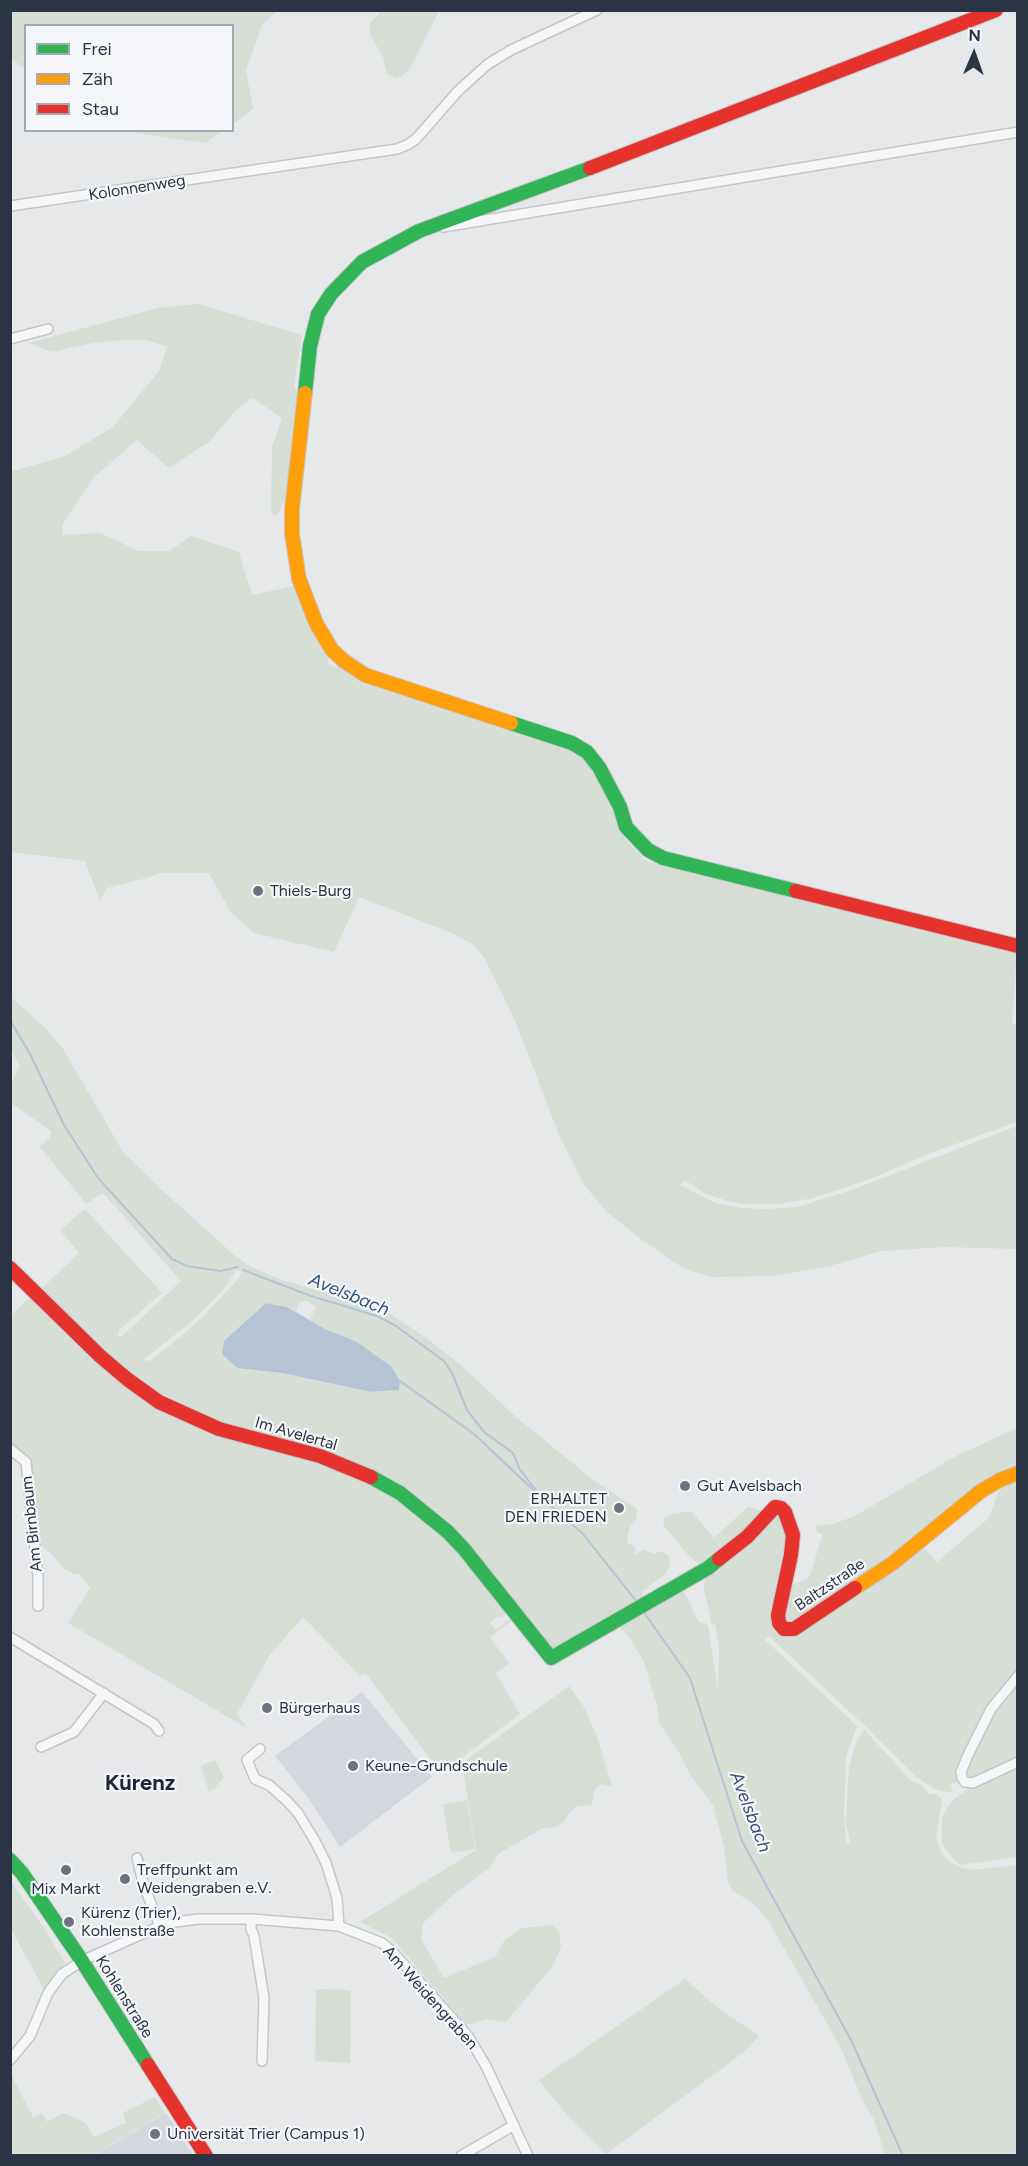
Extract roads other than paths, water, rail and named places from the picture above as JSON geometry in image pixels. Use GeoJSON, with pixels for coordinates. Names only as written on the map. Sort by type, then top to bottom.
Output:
{"type":"FeatureCollection","features":[{"type":"Feature","properties":{"kind":"street","name":"Kolonnenweg"},"geometry":{"type":"LineString","coordinates":[[10,206],[397,149],[416,139],[459,90],[488,64],[511,50],[597,10]]}},
{"type":"Feature","properties":{"kind":"street"},"geometry":{"type":"LineString","coordinates":[[996,10],[628,154],[419,231],[362,262],[331,294],[318,314],[310,346],[292,509],[292,534],[299,579],[304,594],[316,623],[333,650],[365,675],[572,743],[587,752],[600,767],[620,807],[626,827],[648,850],[663,858],[1017,946]]}},
{"type":"Feature","properties":{"kind":"street"},"geometry":{"type":"LineString","coordinates":[[419,231],[1017,132]]}},
{"type":"Feature","properties":{"kind":"street"},"geometry":{"type":"LineString","coordinates":[[10,339],[48,329]]}},
{"type":"Feature","properties":{"kind":"street","name":"Im Avelertal"},"geometry":{"type":"LineString","coordinates":[[10,1268],[100,1356],[159,1402],[219,1429],[320,1456],[365,1474],[400,1493],[448,1532],[464,1549],[551,1658]]}},
{"type":"Feature","properties":{"kind":"street","name":"Am Birnbaum"},"geometry":{"type":"LineString","coordinates":[[10,1449],[26,1462],[38,1576],[38,1606]]}},
{"type":"Feature","properties":{"kind":"street","name":"Baltzstraße"},"geometry":{"type":"LineString","coordinates":[[551,1658],[708,1568],[747,1537],[773,1508],[781,1508],[785,1512],[792,1529],[793,1543],[778,1621],[784,1629],[794,1629],[893,1563],[981,1491],[1017,1473]]}},
{"type":"Feature","properties":{"kind":"street"},"geometry":{"type":"LineString","coordinates":[[10,1637],[154,1724],[159,1731]]}},
{"type":"Feature","properties":{"kind":"street"},"geometry":{"type":"LineString","coordinates":[[1017,1676],[991,1708],[968,1755],[961,1772],[962,1778],[965,1782],[973,1783],[1017,1762]]}},
{"type":"Feature","properties":{"kind":"street"},"geometry":{"type":"LineString","coordinates":[[41,1748],[74,1732],[104,1693]]}},
{"type":"Feature","properties":{"kind":"street"},"geometry":{"type":"LineString","coordinates":[[260,1749],[247,1760],[255,1779],[268,1785],[288,1801],[315,1841],[326,1863],[337,1898],[339,1926]]}},
{"type":"Feature","properties":{"kind":"street"},"geometry":{"type":"LineString","coordinates":[[137,1858],[144,1886],[160,1926]]}},
{"type":"Feature","properties":{"kind":"street","name":"Kohlenstraße"},"geometry":{"type":"LineString","coordinates":[[10,1860],[22,1873],[82,1961],[206,2156]]}},
{"type":"Feature","properties":{"kind":"street"},"geometry":{"type":"LineString","coordinates":[[251,1919],[250,1929],[254,1936],[264,1998],[262,2061]]}},
{"type":"Feature","properties":{"kind":"street","name":"Am Weidengraben"},"geometry":{"type":"LineString","coordinates":[[10,2060],[30,2036],[48,1993],[62,1974],[82,1961],[160,1926],[198,1920],[251,1919],[339,1926],[391,1950],[468,2036],[486,2066],[528,2156]]}},
{"type":"Feature","properties":{"kind":"street"},"geometry":{"type":"LineString","coordinates":[[461,2156],[514,2125]]}},
{"type":"Feature","properties":{"kind":"water"},"geometry":{"type":"Polygon","coordinates":[[[266,1303],[287,1307],[325,1329],[357,1342],[392,1367],[400,1381],[399,1390],[372,1392],[282,1373],[237,1368],[222,1354],[224,1341],[266,1303]]]}},
{"type":"Feature","properties":{"kind":"waterway","name":"Avelsbach"},"geometry":{"type":"LineString","coordinates":[[10,1020],[30,1054],[64,1125],[98,1178],[172,1259],[187,1266],[220,1271],[238,1267]]}},
{"type":"Feature","properties":{"kind":"waterway","name":"Avelsbach"},"geometry":{"type":"LineString","coordinates":[[243,1270],[311,1296],[377,1316],[396,1326],[444,1361],[452,1373],[467,1410],[484,1432],[513,1453],[519,1468],[538,1493]]}},
{"type":"Feature","properties":{"kind":"waterway","name":"Avelsbach"},"geometry":{"type":"LineString","coordinates":[[400,1381],[474,1434],[583,1534],[637,1602]]}},
{"type":"Feature","properties":{"kind":"waterway","name":"Avelsbach"},"geometry":{"type":"LineString","coordinates":[[643,1611],[690,1678],[742,1841],[852,2042],[903,2156]]}},
{"type":"Feature","properties":{"kind":"place","name":"Thiels-Burg"},"geometry":{"type":"Point","coordinates":[258,891]}},
{"type":"Feature","properties":{"kind":"place","name":"Gut Avelsbach"},"geometry":{"type":"Point","coordinates":[685,1486]}},
{"type":"Feature","properties":{"kind":"place","name":"ERHALTET DEN FRIEDEN"},"geometry":{"type":"Point","coordinates":[619,1508]}},
{"type":"Feature","properties":{"kind":"place","name":"Bürgerhaus"},"geometry":{"type":"Point","coordinates":[267,1708]}},
{"type":"Feature","properties":{"kind":"place","name":"Keune-Grundschule"},"geometry":{"type":"Point","coordinates":[353,1766]}},
{"type":"Feature","properties":{"kind":"place","name":"Mix Markt"},"geometry":{"type":"Point","coordinates":[66,1870]}},
{"type":"Feature","properties":{"kind":"place","name":"Treffpunkt am Weidengraben e.V."},"geometry":{"type":"Point","coordinates":[125,1879]}},
{"type":"Feature","properties":{"kind":"place","name":"Kürenz (Trier), Kohlenstraße"},"geometry":{"type":"Point","coordinates":[69,1922]}},
{"type":"Feature","properties":{"kind":"place","name":"Universität Trier (Campus 1)"},"geometry":{"type":"Point","coordinates":[155,2134]}},
{"type":"Feature","properties":{"kind":"district","name":"Kürenz"},"geometry":{"type":"Point","coordinates":[140,1784]}}]}
